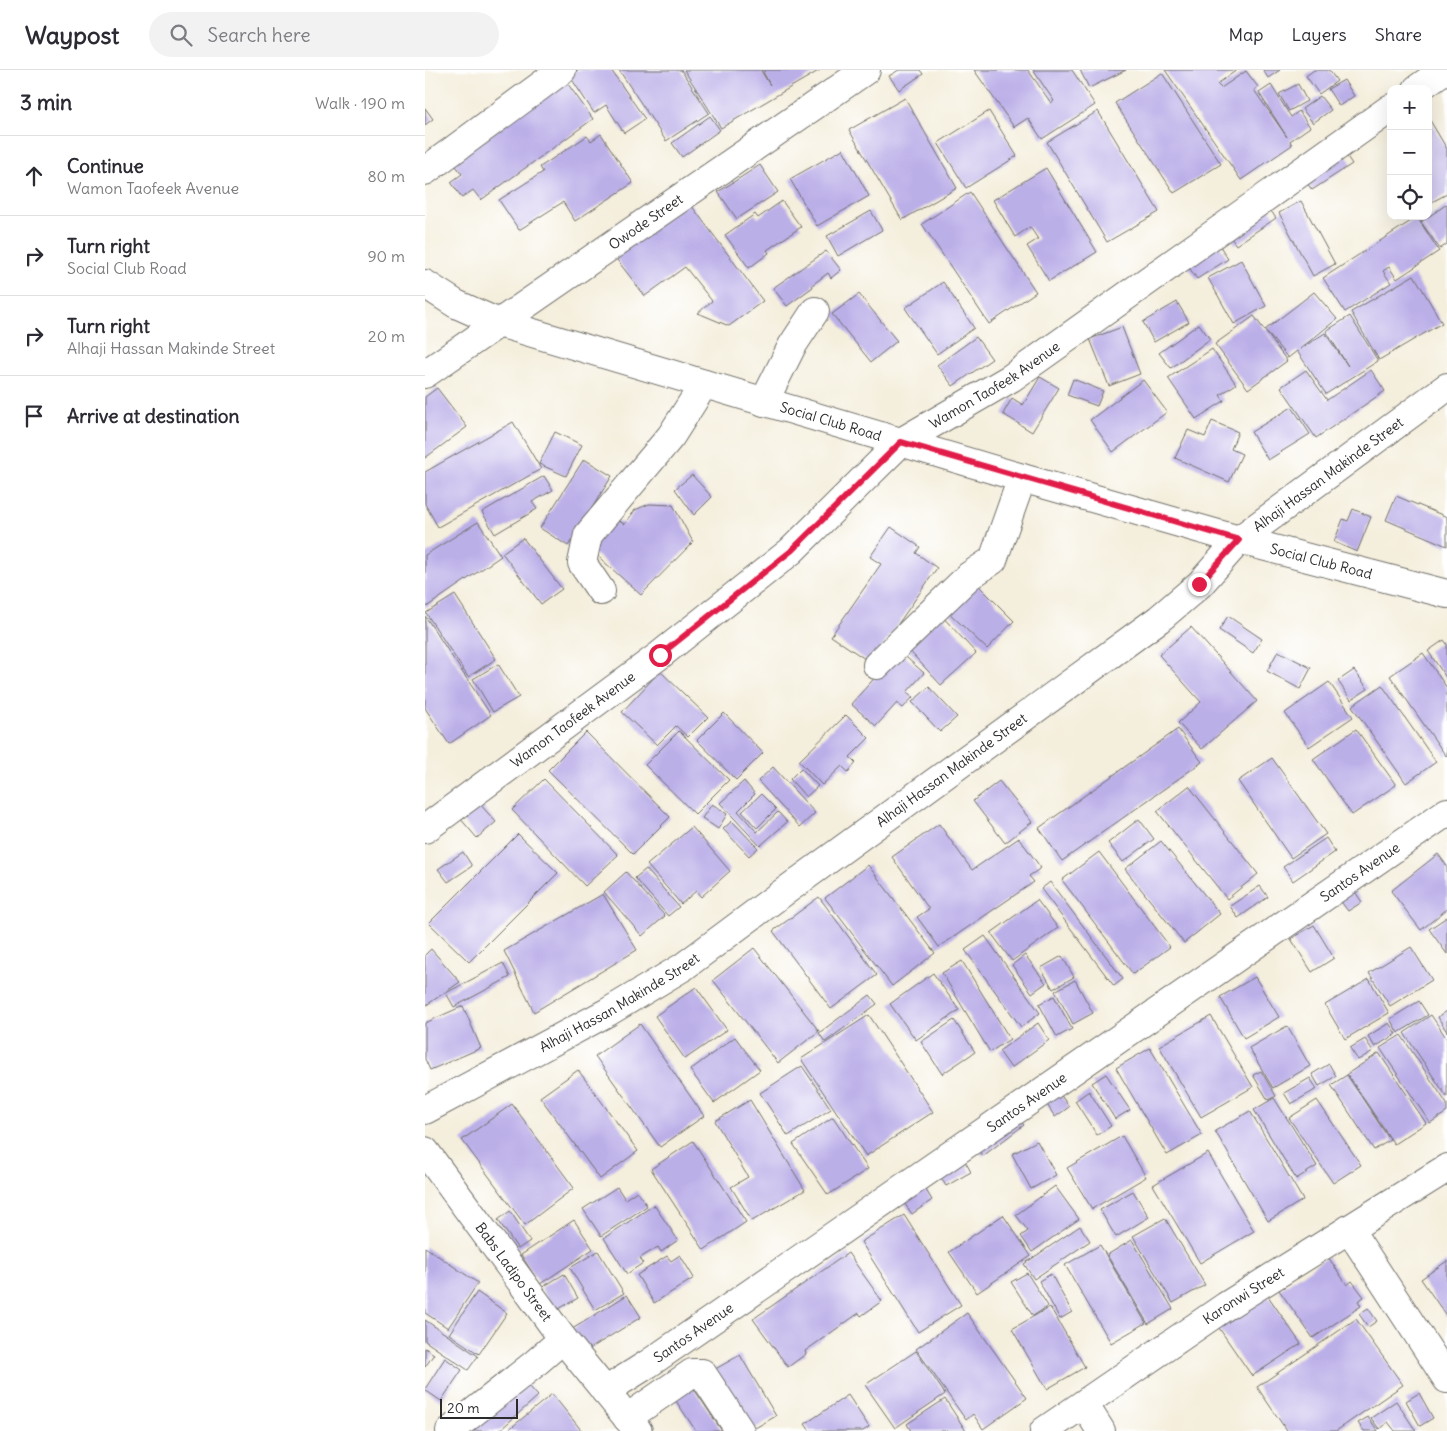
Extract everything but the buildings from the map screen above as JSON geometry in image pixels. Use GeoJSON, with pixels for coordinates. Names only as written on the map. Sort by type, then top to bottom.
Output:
{"type":"FeatureCollection","features":[{"type":"Feature","properties":{"kind":"street"},"geometry":{"type":"LineString","coordinates":[[425,172],[562,70]]}},
{"type":"Feature","properties":{"kind":"street","name":"Owode Street"},"geometry":{"type":"LineString","coordinates":[[425,374],[866,70]]}},
{"type":"Feature","properties":{"kind":"street"},"geometry":{"type":"LineString","coordinates":[[1423,85],[1444,70]]}},
{"type":"Feature","properties":{"kind":"street","name":"Wamon Taofeek Avenue"},"geometry":{"type":"LineString","coordinates":[[425,828],[660,655],[791,551],[901,442],[1011,378],[1387,111]]}},
{"type":"Feature","properties":{"kind":"street","name":"Social Club Road"},"geometry":{"type":"LineString","coordinates":[[425,284],[456,304],[499,323],[1022,478],[1239,540],[1447,594]]}},
{"type":"Feature","properties":{"kind":"street"},"geometry":{"type":"LineString","coordinates":[[764,402],[792,346],[815,311]]}},
{"type":"Feature","properties":{"kind":"street"},"geometry":{"type":"LineString","coordinates":[[601,591],[582,563],[589,535],[671,436],[703,384]]}},
{"type":"Feature","properties":{"kind":"street","name":"Alhaji Hassan Makinde Street"},"geometry":{"type":"LineString","coordinates":[[425,1110],[608,1012],[683,967],[1159,619],[1199,584],[1239,540],[1447,387]]}},
{"type":"Feature","properties":{"kind":"street"},"geometry":{"type":"LineString","coordinates":[[877,665],[969,576],[993,560],[1022,478]]}},
{"type":"Feature","properties":{"kind":"street","name":"Santos Avenue"},"geometry":{"type":"LineString","coordinates":[[605,1391],[649,1364],[1447,812]]}},
{"type":"Feature","properties":{"kind":"street","name":"Babs Ladipo Street"},"geometry":{"type":"LineString","coordinates":[[425,1151],[563,1339],[633,1424]]}},
{"type":"Feature","properties":{"kind":"street","name":"Karonwi Street"},"geometry":{"type":"LineString","coordinates":[[1044,1431],[1226,1306],[1447,1168]]}},
{"type":"Feature","properties":{"kind":"street"},"geometry":{"type":"LineString","coordinates":[[1349,1229],[1447,1380]]}},
{"type":"Feature","properties":{"kind":"street"},"geometry":{"type":"LineString","coordinates":[[450,1431],[563,1339]]}},
{"type":"Feature","properties":{"kind":"street"},"geometry":{"type":"LineString","coordinates":[[633,1424],[692,1373],[702,1373],[740,1431]]}},
{"type":"Feature","properties":{"kind":"street"},"geometry":{"type":"LineString","coordinates":[[1084,1404],[1101,1431]]}},
{"type":"Feature","properties":{"kind":"route"},"geometry":{"type":"LineString","coordinates":[[660,655],[791,551],[901,442],[1239,540],[1199,584]]}}]}
